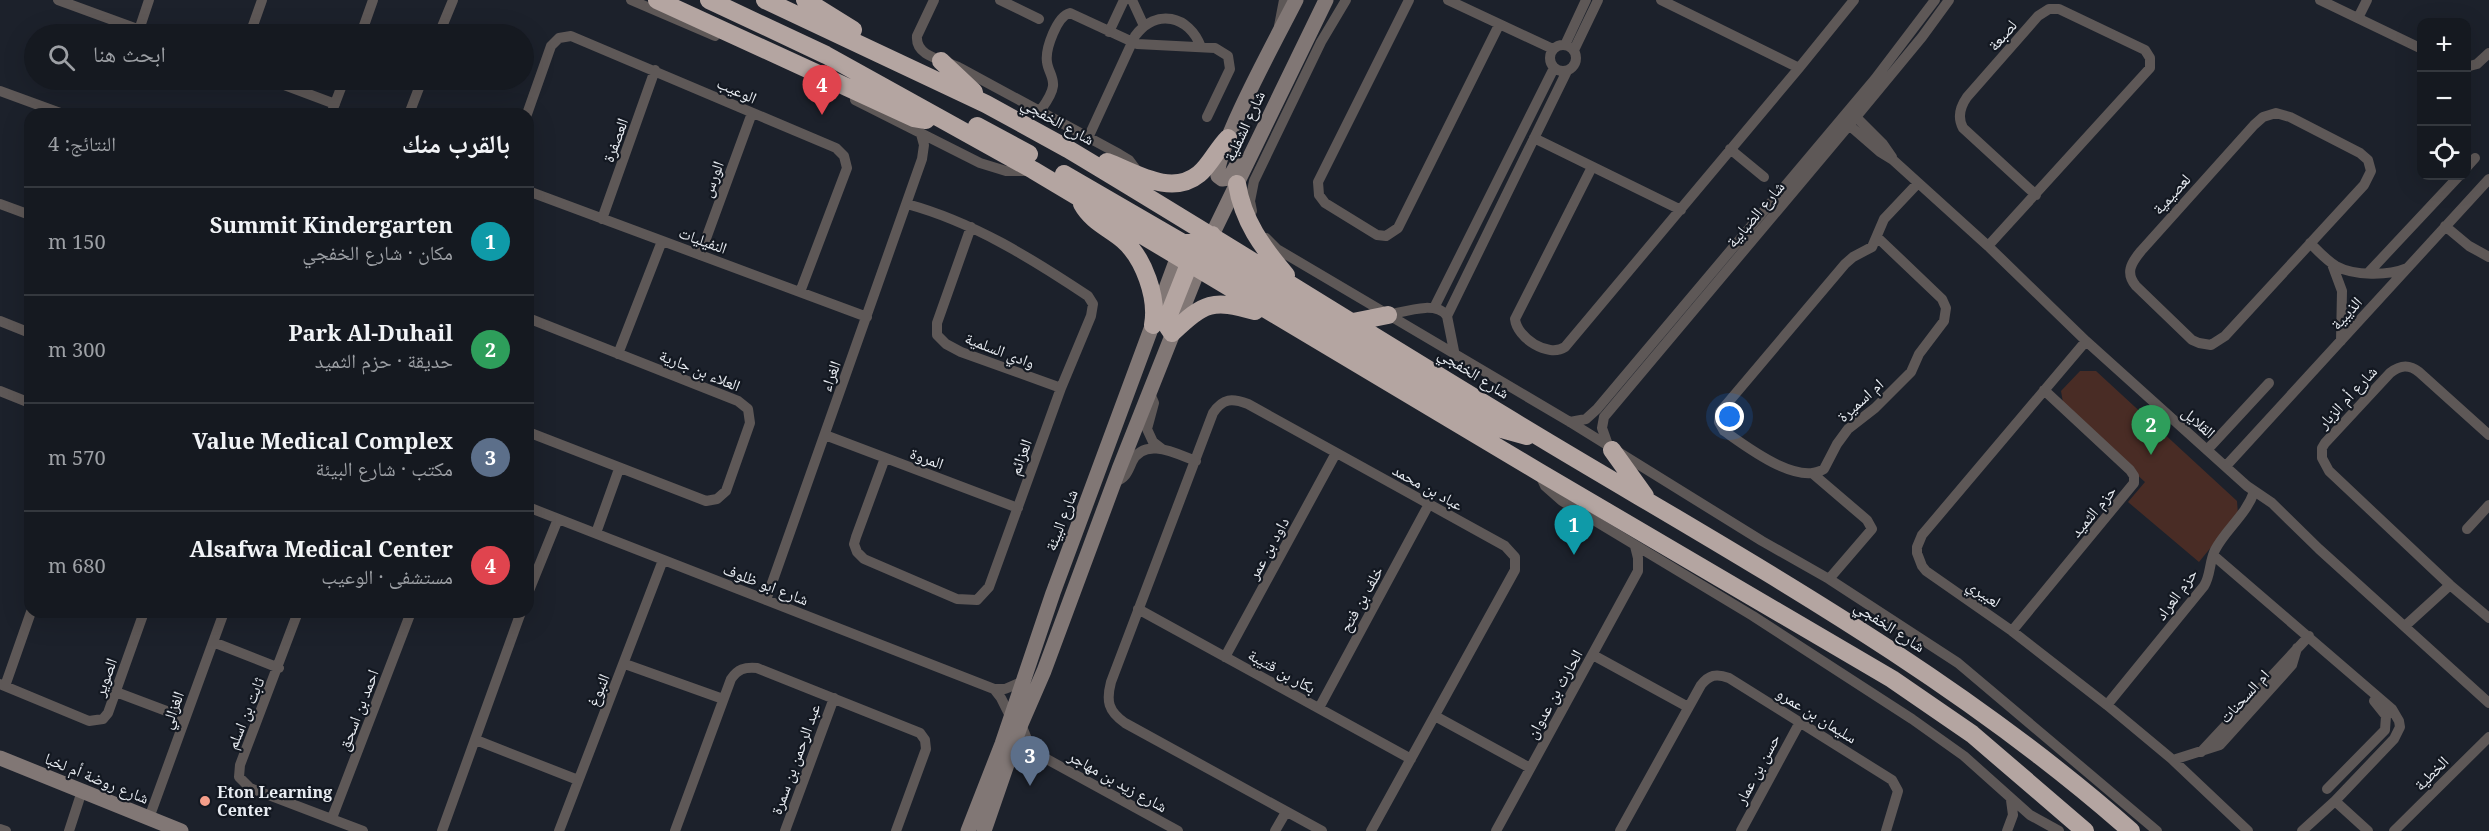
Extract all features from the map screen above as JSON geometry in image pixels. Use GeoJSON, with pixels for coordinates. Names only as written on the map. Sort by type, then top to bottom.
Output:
{"type":"FeatureCollection","features":[{"type":"Feature","properties":{"kind":"highway"},"geometry":{"type":"LineString","coordinates":[[657,0],[914,118],[947,124]]}},
{"type":"Feature","properties":{"kind":"highway"},"geometry":{"type":"LineString","coordinates":[[709,0],[826,55],[1079,197],[1192,254],[1276,316],[1892,679],[1972,734],[2085,831]]}},
{"type":"Feature","properties":{"kind":"highway","name":"شارع الخفجي"},"geometry":{"type":"LineString","coordinates":[[765,0],[986,104],[1068,149],[1212,235],[1906,659],[2050,764],[2131,831]]}},
{"type":"Feature","properties":{"kind":"highway"},"geometry":{"type":"LineString","coordinates":[[805,0],[849,26],[882,54]]}},
{"type":"Feature","properties":{"kind":"highway"},"geometry":{"type":"LineString","coordinates":[[826,55],[866,70],[1003,139],[1192,254],[1491,426],[1550,443]]}},
{"type":"Feature","properties":{"kind":"highway"},"geometry":{"type":"LineString","coordinates":[[941,61],[986,104]]}},
{"type":"Feature","properties":{"kind":"highway"},"geometry":{"type":"LineString","coordinates":[[1068,149],[1162,183],[1179,183],[1192,179],[1200,173],[1227,138]]}},
{"type":"Feature","properties":{"kind":"highway"},"geometry":{"type":"LineString","coordinates":[[1237,184],[1241,204],[1254,234],[1296,288]]}},
{"type":"Feature","properties":{"kind":"highway"},"geometry":{"type":"LineString","coordinates":[[1079,197],[1091,218],[1121,238],[1136,255],[1153,296],[1155,310],[1153,325]]}},
{"type":"Feature","properties":{"kind":"highway"},"geometry":{"type":"LineString","coordinates":[[1191,223],[1192,254],[1168,317],[1168,327],[1172,333],[1200,309],[1216,304],[1228,303],[1276,316]]}},
{"type":"Feature","properties":{"kind":"highway"},"geometry":{"type":"LineString","coordinates":[[1192,254],[1212,235]]}},
{"type":"Feature","properties":{"kind":"highway"},"geometry":{"type":"LineString","coordinates":[[1353,322],[1388,315]]}},
{"type":"Feature","properties":{"kind":"highway"},"geometry":{"type":"LineString","coordinates":[[1612,450],[1647,500]]}},
{"type":"Feature","properties":{"kind":"street"},"geometry":{"type":"LineString","coordinates":[[58,0],[123,24]]}},
{"type":"Feature","properties":{"kind":"street"},"geometry":{"type":"LineString","coordinates":[[141,24],[149,0]]}},
{"type":"Feature","properties":{"kind":"street"},"geometry":{"type":"LineString","coordinates":[[254,24],[262,0]]}},
{"type":"Feature","properties":{"kind":"street"},"geometry":{"type":"LineString","coordinates":[[365,24],[373,0]]}},
{"type":"Feature","properties":{"kind":"street"},"geometry":{"type":"LineString","coordinates":[[443,24],[453,0]]}},
{"type":"Feature","properties":{"kind":"street"},"geometry":{"type":"LineString","coordinates":[[631,0],[747,50],[992,168],[1006,171],[1034,170]]}},
{"type":"Feature","properties":{"kind":"street","name":"شارع الخفجي"},"geometry":{"type":"LineString","coordinates":[[934,0],[918,33],[917,43],[922,51],[960,68],[1124,156],[1139,175]]}},
{"type":"Feature","properties":{"kind":"street"},"geometry":{"type":"LineString","coordinates":[[1000,0],[1039,19]]}},
{"type":"Feature","properties":{"kind":"street"},"geometry":{"type":"LineString","coordinates":[[1109,32],[1124,0]]}},
{"type":"Feature","properties":{"kind":"street"},"geometry":{"type":"LineString","coordinates":[[1132,0],[1144,26]]}},
{"type":"Feature","properties":{"kind":"street","name":"شارع الشفلية"},"geometry":{"type":"LineString","coordinates":[[1277,39],[1284,0]]}},
{"type":"Feature","properties":{"kind":"street","name":"شارع الشفلية"},"geometry":{"type":"LineString","coordinates":[[1270,111],[1257,124],[1235,171],[1226,180],[1218,176],[1217,167],[1227,138],[1296,0]]}},
{"type":"Feature","properties":{"kind":"street","name":"شارع الشفلية"},"geometry":{"type":"LineString","coordinates":[[1212,235],[1270,111],[1326,0]]}},
{"type":"Feature","properties":{"kind":"street"},"geometry":{"type":"LineString","coordinates":[[1317,16],[1337,0]]}},
{"type":"Feature","properties":{"kind":"street","name":"شارع الخفجي"},"geometry":{"type":"LineString","coordinates":[[1346,0],[1321,42],[1254,181],[1250,201],[1256,221],[1267,239],[1277,249],[1570,422],[1612,450],[1829,579],[1958,663],[2157,831]]}},
{"type":"Feature","properties":{"kind":"street"},"geometry":{"type":"LineString","coordinates":[[1409,0],[1318,182],[1319,195],[1324,203],[1377,235],[1386,236],[1398,228],[1499,25]]}},
{"type":"Feature","properties":{"kind":"street"},"geometry":{"type":"LineString","coordinates":[[1448,0],[1553,49],[1569,47]]}},
{"type":"Feature","properties":{"kind":"street"},"geometry":{"type":"LineString","coordinates":[[1446,316],[1567,71],[1576,62],[1569,47],[1586,0]]}},
{"type":"Feature","properties":{"kind":"street"},"geometry":{"type":"LineString","coordinates":[[1569,47],[1598,0]]}},
{"type":"Feature","properties":{"kind":"street"},"geometry":{"type":"LineString","coordinates":[[1661,0],[1799,69]]}},
{"type":"Feature","properties":{"kind":"street"},"geometry":{"type":"LineString","coordinates":[[1592,167],[1515,319],[1520,332],[1549,351],[1557,351],[1564,347],[1799,69],[1854,0]]}},
{"type":"Feature","properties":{"kind":"street","name":"شارع الضبابية"},"geometry":{"type":"LineString","coordinates":[[1612,450],[1602,435],[1604,417],[1849,118],[1935,0]]}},
{"type":"Feature","properties":{"kind":"street","name":"شارع الضبابية"},"geometry":{"type":"LineString","coordinates":[[1570,422],[1586,419],[1597,409],[1922,37],[1949,0]]}},
{"type":"Feature","properties":{"kind":"street"},"geometry":{"type":"LineString","coordinates":[[2320,0],[2417,47]]}},
{"type":"Feature","properties":{"kind":"street"},"geometry":{"type":"LineString","coordinates":[[2358,18],[2367,0]]}},
{"type":"Feature","properties":{"kind":"street","name":"لصبعة"},"geometry":{"type":"LineString","coordinates":[[1988,246],[2036,195],[2147,73],[2151,63],[2148,53],[2140,47],[2059,9],[2049,9],[2038,16],[1967,97],[1960,110],[1963,128],[2036,195]]}},
{"type":"Feature","properties":{"kind":"street"},"geometry":{"type":"LineString","coordinates":[[1040,111],[1053,88],[1047,62],[1047,48],[1063,16],[1073,14],[1132,43],[1144,46],[1201,47],[1221,50],[1231,62],[1229,72],[1207,117]]}},
{"type":"Feature","properties":{"kind":"street"},"geometry":{"type":"LineString","coordinates":[[1088,138],[1132,43],[1144,26],[1160,19],[1177,20],[1191,29],[1201,47]]}},
{"type":"Feature","properties":{"kind":"street","name":"الوعيب"},"geometry":{"type":"LineString","coordinates":[[530,108],[551,46],[554,41],[565,36],[577,38],[655,70],[836,148],[844,156],[846,168],[800,292]]}},
{"type":"Feature","properties":{"kind":"street"},"geometry":{"type":"LineString","coordinates":[[1553,49],[1550,59],[1554,68]]}},
{"type":"Feature","properties":{"kind":"street"},"geometry":{"type":"LineString","coordinates":[[2471,66],[2477,64],[2489,53]]}},
{"type":"Feature","properties":{"kind":"street"},"geometry":{"type":"LineString","coordinates":[[1554,68],[1567,71]]}},
{"type":"Feature","properties":{"kind":"street"},"geometry":{"type":"LineString","coordinates":[[1434,308],[1554,68]]}},
{"type":"Feature","properties":{"kind":"street","name":"العصفرة"},"geometry":{"type":"LineString","coordinates":[[603,219],[655,70]]}},
{"type":"Feature","properties":{"kind":"street"},"geometry":{"type":"LineString","coordinates":[[292,90],[331,108]]}},
{"type":"Feature","properties":{"kind":"street"},"geometry":{"type":"LineString","coordinates":[[333,108],[340,90]]}},
{"type":"Feature","properties":{"kind":"street"},"geometry":{"type":"LineString","coordinates":[[411,108],[418,90]]}},
{"type":"Feature","properties":{"kind":"street"},"geometry":{"type":"LineString","coordinates":[[0,91],[47,108]]}},
{"type":"Feature","properties":{"kind":"street","name":"الورس"},"geometry":{"type":"LineString","coordinates":[[700,255],[752,113]]}},
{"type":"Feature","properties":{"kind":"street","name":"لعصيمية"},"geometry":{"type":"LineString","coordinates":[[2270,114],[2290,117],[2352,148],[2365,157],[2370,166],[2368,179],[2364,185],[2310,243],[2225,336],[2211,345],[2192,340],[2130,278],[2130,268],[2141,251],[2254,125],[2270,114]]}},
{"type":"Feature","properties":{"kind":"street","name":"القلايل"},"geometry":{"type":"LineString","coordinates":[[1849,118],[1880,152],[1893,160],[1988,246],[2086,341],[2254,492],[2272,503],[2319,549],[2489,703]]}},
{"type":"Feature","properties":{"kind":"street","name":"الغراء"},"geometry":{"type":"LineString","coordinates":[[766,600],[908,204],[924,151],[921,134]]}},
{"type":"Feature","properties":{"kind":"street"},"geometry":{"type":"LineString","coordinates":[[1534,138],[1681,210]]}},
{"type":"Feature","properties":{"kind":"street"},"geometry":{"type":"LineString","coordinates":[[921,163],[929,153],[944,146]]}},
{"type":"Feature","properties":{"kind":"street"},"geometry":{"type":"LineString","coordinates":[[1730,149],[1764,177]]}},
{"type":"Feature","properties":{"kind":"street"},"geometry":{"type":"LineString","coordinates":[[2471,162],[2475,158]]}},
{"type":"Feature","properties":{"kind":"street","name":"الذيبية"},"geometry":{"type":"LineString","coordinates":[[2226,466],[2489,179]]}},
{"type":"Feature","properties":{"kind":"street"},"geometry":{"type":"LineString","coordinates":[[2369,272],[2455,180]]}},
{"type":"Feature","properties":{"kind":"street"},"geometry":{"type":"LineString","coordinates":[[1829,579],[1872,529],[1867,520],[1812,473],[1791,472],[1724,431],[1719,417],[1730,400],[1845,264],[1853,257],[1870,250],[1880,225],[1888,213],[1918,183]]}},
{"type":"Feature","properties":{"kind":"street","name":"النفيليات"},"geometry":{"type":"LineString","coordinates":[[534,193],[867,317]]}},
{"type":"Feature","properties":{"kind":"street"},"geometry":{"type":"LineString","coordinates":[[0,204],[24,213]]}},
{"type":"Feature","properties":{"kind":"street","name":"العزائم"},"geometry":{"type":"LineString","coordinates":[[885,458],[856,537],[854,544],[857,552],[870,562],[957,599],[977,600],[989,588],[1061,388],[1091,316],[1093,304],[1088,296],[1035,261],[943,214],[908,204]]}},
{"type":"Feature","properties":{"kind":"street"},"geometry":{"type":"LineString","coordinates":[[2445,226],[2469,246],[2489,257]]}},
{"type":"Feature","properties":{"kind":"street","name":"وادي السلمية"},"geometry":{"type":"LineString","coordinates":[[971,227],[937,323],[937,335],[946,344],[961,352],[1061,388]]}},
{"type":"Feature","properties":{"kind":"street","name":"ام اسميرة"},"geometry":{"type":"LineString","coordinates":[[1812,473],[1821,471],[1827,465],[1837,444],[1848,429],[1900,385],[1911,372],[1919,354],[1945,317],[1946,308],[1942,299],[1877,237]]}},
{"type":"Feature","properties":{"kind":"street"},"geometry":{"type":"LineString","coordinates":[[618,354],[662,241]]}},
{"type":"Feature","properties":{"kind":"street"},"geometry":{"type":"LineString","coordinates":[[2310,243],[2332,264],[2352,272],[2397,271],[2408,267]]}},
{"type":"Feature","properties":{"kind":"street","name":"شارع البيئة"},"geometry":{"type":"LineString","coordinates":[[984,831],[1006,768],[1024,681],[1053,593],[1153,325],[1192,254]]}},
{"type":"Feature","properties":{"kind":"street"},"geometry":{"type":"LineString","coordinates":[[2332,264],[2342,291],[2341,341]]}},
{"type":"Feature","properties":{"kind":"street"},"geometry":{"type":"LineString","coordinates":[[1388,315],[1434,308],[1443,310],[1455,356]]}},
{"type":"Feature","properties":{"kind":"street","name":"العلاء بن جارية"},"geometry":{"type":"LineString","coordinates":[[534,320],[738,401],[748,409],[750,423],[726,491],[717,499],[706,501],[534,434]]}},
{"type":"Feature","properties":{"kind":"street"},"geometry":{"type":"LineString","coordinates":[[0,321],[24,331]]}},
{"type":"Feature","properties":{"kind":"street","name":"شارع البيئة"},"geometry":{"type":"LineString","coordinates":[[968,831],[1016,721],[1044,671],[1172,333]]}},
{"type":"Feature","properties":{"kind":"street","name":"لعبيري"},"geometry":{"type":"LineString","coordinates":[[2086,341],[1922,535],[1917,547],[1918,560],[1926,571],[2012,631],[2107,705],[2173,760],[2248,831]]}},
{"type":"Feature","properties":{"kind":"street","name":"شارع أم الزبار"},"geometry":{"type":"LineString","coordinates":[[2489,435],[2413,367],[2404,366],[2390,373],[2322,448],[2322,458],[2329,471],[2450,585],[2489,618]]}},
{"type":"Feature","properties":{"kind":"street"},"geometry":{"type":"LineString","coordinates":[[2207,450],[2269,382]]}},
{"type":"Feature","properties":{"kind":"street","name":"حزم الثميد"},"geometry":{"type":"LineString","coordinates":[[2012,631],[2134,483],[2134,476],[2130,470],[2044,390]]}},
{"type":"Feature","properties":{"kind":"street"},"geometry":{"type":"LineString","coordinates":[[1149,391],[1154,403],[1147,429],[1153,442],[1162,449]]}},
{"type":"Feature","properties":{"kind":"street"},"geometry":{"type":"LineString","coordinates":[[1,394],[24,401]]}},
{"type":"Feature","properties":{"kind":"street","name":"عباد بن محمد"},"geometry":{"type":"LineString","coordinates":[[1322,831],[1114,716],[1108,701],[1108,691],[1138,609],[1214,413],[1222,402],[1228,399],[1248,404],[1505,546],[1512,551],[1516,563],[1515,570],[1371,831]]}},
{"type":"Feature","properties":{"kind":"street","name":"المروة"},"geometry":{"type":"LineString","coordinates":[[825,435],[1018,508]]}},
{"type":"Feature","properties":{"kind":"street"},"geometry":{"type":"LineString","coordinates":[[1114,482],[1126,476],[1135,458],[1141,451],[1148,448],[1162,449],[1196,461]]}},
{"type":"Feature","properties":{"kind":"street","name":"داود بن عمر"},"geometry":{"type":"LineString","coordinates":[[1225,657],[1336,453]]}},
{"type":"Feature","properties":{"kind":"street"},"geometry":{"type":"LineString","coordinates":[[596,533],[619,469]]}},
{"type":"Feature","properties":{"kind":"street"},"geometry":{"type":"LineString","coordinates":[[1539,472],[1545,486],[1555,495],[1803,647],[1912,719],[1972,762],[2030,815],[2059,831]]}},
{"type":"Feature","properties":{"kind":"street","name":"حزم العراد"},"geometry":{"type":"LineString","coordinates":[[2107,705],[2204,586],[2209,576],[2213,555],[2245,511],[2254,492]]}},
{"type":"Feature","properties":{"kind":"street","name":"خلف بن فتح"},"geometry":{"type":"LineString","coordinates":[[1318,708],[1429,504]]}},
{"type":"Feature","properties":{"kind":"street"},"geometry":{"type":"LineString","coordinates":[[2467,529],[2489,506]]}},
{"type":"Feature","properties":{"kind":"street","name":"شارع ابو ظلوف"},"geometry":{"type":"LineString","coordinates":[[534,509],[994,689]]}},
{"type":"Feature","properties":{"kind":"street"},"geometry":{"type":"LineString","coordinates":[[534,574],[558,519]]}},
{"type":"Feature","properties":{"kind":"street"},"geometry":{"type":"LineString","coordinates":[[1635,546],[1638,571]]}},
{"type":"Feature","properties":{"kind":"street"},"geometry":{"type":"LineString","coordinates":[[2213,555],[2339,661],[2392,709],[2400,721],[2400,727],[2394,739],[2335,801],[2302,831]]}},
{"type":"Feature","properties":{"kind":"street","name":"النبوغ"},"geometry":{"type":"LineString","coordinates":[[559,831],[663,560]]}},
{"type":"Feature","properties":{"kind":"street"},"geometry":{"type":"LineString","coordinates":[[1638,571],[1647,564],[1661,560]]}},
{"type":"Feature","properties":{"kind":"street","name":"الحارث بن عدوان"},"geometry":{"type":"LineString","coordinates":[[1496,831],[1638,571]]}},
{"type":"Feature","properties":{"kind":"street"},"geometry":{"type":"LineString","coordinates":[[2405,626],[2450,585]]}},
{"type":"Feature","properties":{"kind":"street","name":"بكار بن قتيبة"},"geometry":{"type":"LineString","coordinates":[[1138,609],[1412,759]]}},
{"type":"Feature","properties":{"kind":"street","name":"الصوير"},"geometry":{"type":"LineString","coordinates":[[29,618],[2,685],[93,722],[106,717],[142,618]]}},
{"type":"Feature","properties":{"kind":"street","name":"الغزالي"},"geometry":{"type":"LineString","coordinates":[[149,818],[222,618]]}},
{"type":"Feature","properties":{"kind":"street","name":"ثابت بن اسلم"},"geometry":{"type":"LineString","coordinates":[[296,618],[279,669],[240,765],[239,777],[250,788],[363,831]]}},
{"type":"Feature","properties":{"kind":"street","name":"احمد بن اسحق"},"geometry":{"type":"LineString","coordinates":[[332,818],[409,618]]}},
{"type":"Feature","properties":{"kind":"street"},"geometry":{"type":"LineString","coordinates":[[442,831],[519,618]]}},
{"type":"Feature","properties":{"kind":"street","name":"ام السحنات"},"geometry":{"type":"LineString","coordinates":[[2173,760],[2220,745],[2231,726],[2264,690],[2292,665],[2298,648],[2309,636]]}},
{"type":"Feature","properties":{"kind":"street","name":"ثابت بن اسلم"},"geometry":{"type":"LineString","coordinates":[[213,642],[279,669]]}},
{"type":"Feature","properties":{"kind":"street"},"geometry":{"type":"LineString","coordinates":[[1593,655],[1688,707]]}},
{"type":"Feature","properties":{"kind":"street"},"geometry":{"type":"LineString","coordinates":[[2327,789],[2382,734],[2387,721],[2382,708],[2348,677],[2339,661]]}},
{"type":"Feature","properties":{"kind":"street"},"geometry":{"type":"LineString","coordinates":[[625,664],[723,699]]}},
{"type":"Feature","properties":{"kind":"street","name":"عبد الرحمن بن سمرة"},"geometry":{"type":"LineString","coordinates":[[675,831],[723,699],[736,672],[749,667],[757,668],[914,728],[925,740],[924,756],[896,831]]}},
{"type":"Feature","properties":{"kind":"street","name":"سليمان بن عمرو"},"geometry":{"type":"LineString","coordinates":[[1620,831],[1688,707],[1707,678],[1720,675],[1892,780],[1897,786],[1897,798],[1886,831]]}},
{"type":"Feature","properties":{"kind":"street"},"geometry":{"type":"LineString","coordinates":[[1016,721],[994,689],[1015,686],[1024,681]]}},
{"type":"Feature","properties":{"kind":"street"},"geometry":{"type":"LineString","coordinates":[[116,692],[185,718]]}},
{"type":"Feature","properties":{"kind":"street","name":"عبد الرحمن بن سمرة"},"geometry":{"type":"LineString","coordinates":[[785,831],[834,698]]}},
{"type":"Feature","properties":{"kind":"street"},"geometry":{"type":"LineString","coordinates":[[1435,716],[1530,768]]}},
{"type":"Feature","properties":{"kind":"street","name":"شارع زيد بن مهاجر"},"geometry":{"type":"LineString","coordinates":[[1016,721],[1031,746],[1043,757],[1178,831]]}},
{"type":"Feature","properties":{"kind":"street","name":"حسن بن عمار"},"geometry":{"type":"LineString","coordinates":[[1741,831],[1800,722]]}},
{"type":"Feature","properties":{"kind":"street","name":"الخطية"},"geometry":{"type":"LineString","coordinates":[[2394,831],[2489,737]]}},
{"type":"Feature","properties":{"kind":"street"},"geometry":{"type":"LineString","coordinates":[[476,740],[578,780]]}},
{"type":"Feature","properties":{"kind":"street","name":"شارع زيد بن مهاجر"},"geometry":{"type":"LineString","coordinates":[[1006,768],[1023,756],[1043,757]]}},
{"type":"Feature","properties":{"kind":"street","name":"شارع روضة أم لخبا"},"geometry":{"type":"LineString","coordinates":[[0,758],[182,831]]}},
{"type":"Feature","properties":{"kind":"street"},"geometry":{"type":"LineString","coordinates":[[69,831],[82,791]]}},
{"type":"Feature","properties":{"kind":"street"},"geometry":{"type":"LineString","coordinates":[[2009,827],[2013,815],[2012,800]]}},
{"type":"Feature","properties":{"kind":"street"},"geometry":{"type":"LineString","coordinates":[[2335,801],[2368,831]]}},
{"type":"Feature","properties":{"kind":"street"},"geometry":{"type":"LineString","coordinates":[[1275,831],[1286,812]]}},
{"type":"Feature","properties":{"kind":"street"},"geometry":{"type":"LineString","coordinates":[[2009,827],[2017,819],[2030,815]]}},
{"type":"Feature","properties":{"kind":"street"},"geometry":{"type":"LineString","coordinates":[[0,829],[6,831]]}},
{"type":"Feature","properties":{"kind":"shaded area"},"geometry":{"type":"Polygon","coordinates":[[[2080,371],[2096,371],[2237,501],[2238,514],[2199,562],[2128,502],[2145,482],[2064,408],[2061,391],[2080,371]]]}},
{"type":"Feature","properties":{"kind":"place","name":"Alsafwa Medical Center"},"geometry":{"type":"Point","coordinates":[822,115]}},
{"type":"Feature","properties":{"kind":"place","name":"Park Al-Duhail"},"geometry":{"type":"Point","coordinates":[2151,455]}},
{"type":"Feature","properties":{"kind":"place","name":"Summit Kindergarten"},"geometry":{"type":"Point","coordinates":[1574,555]}},
{"type":"Feature","properties":{"kind":"place","name":"Value Medical Complex"},"geometry":{"type":"Point","coordinates":[1030,786]}},
{"type":"Feature","properties":{"kind":"place","name":"Eton Learning Center"},"geometry":{"type":"Point","coordinates":[205,801]}}]}
